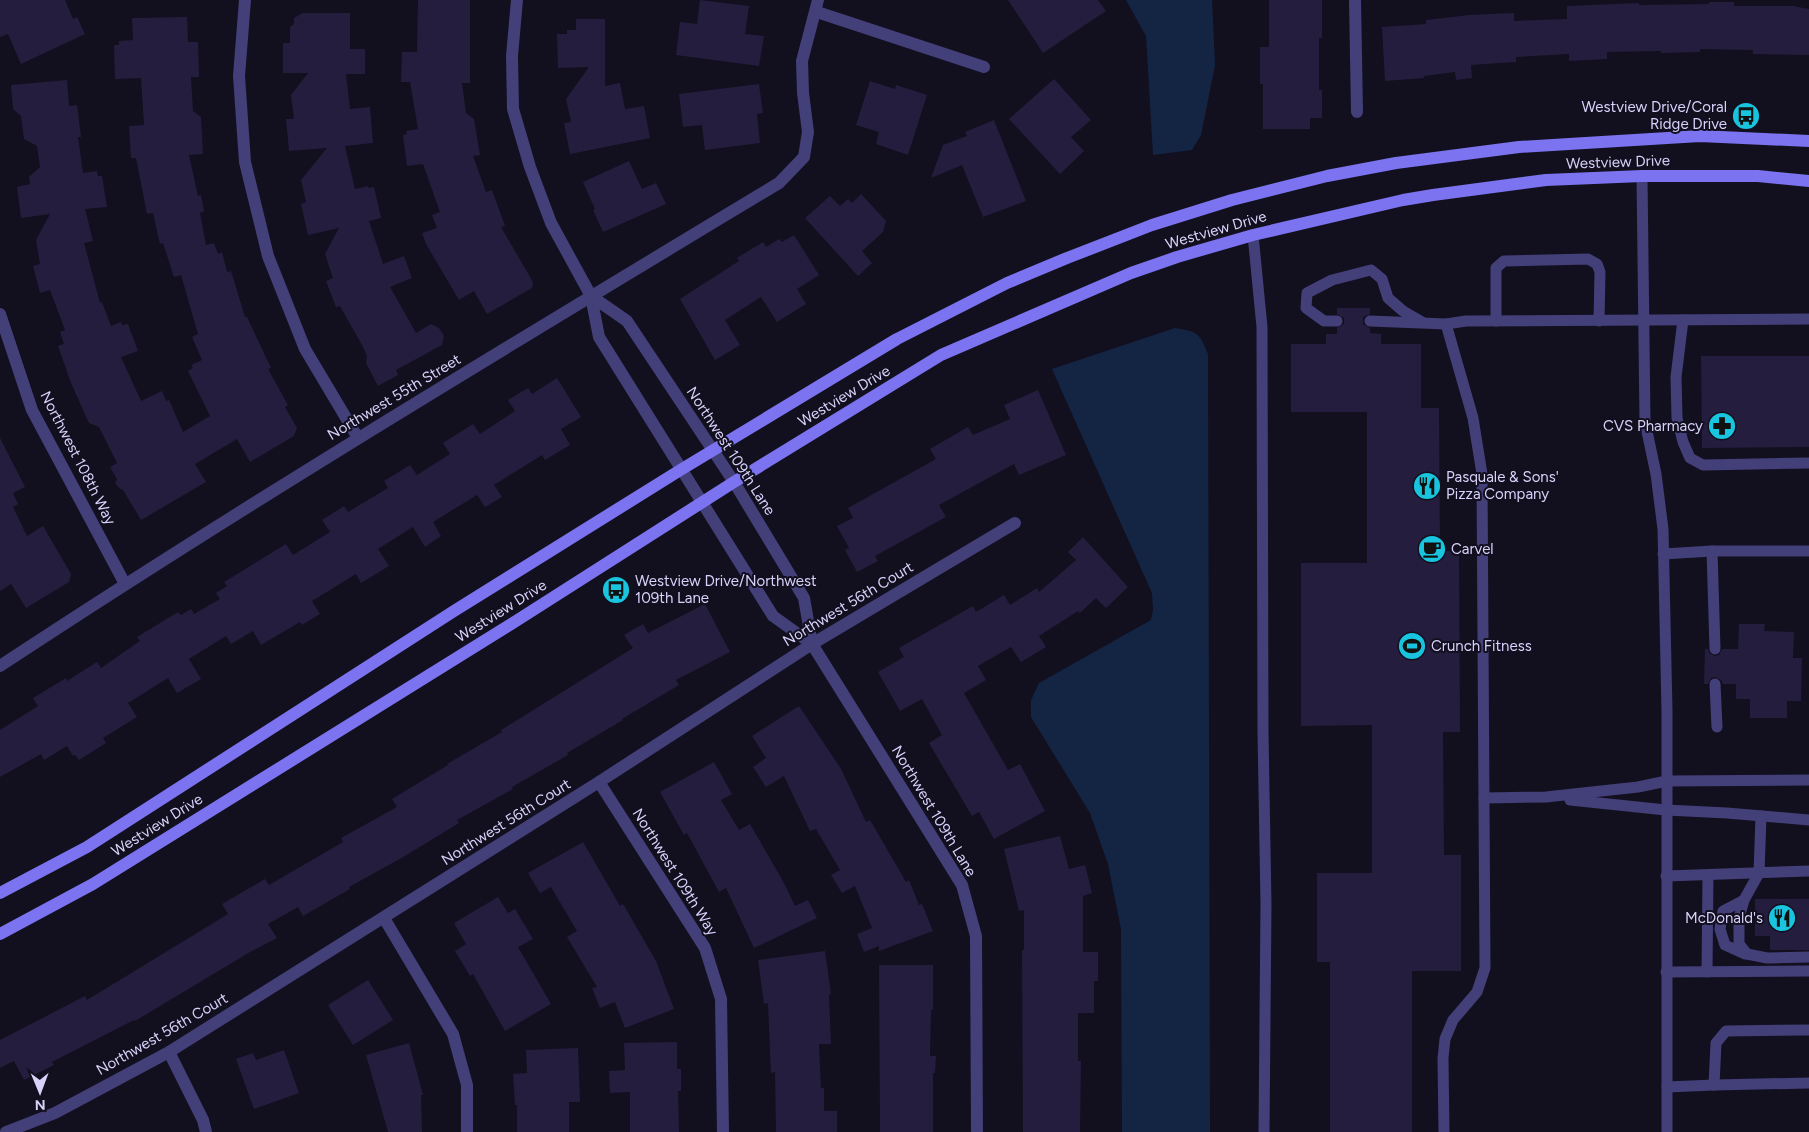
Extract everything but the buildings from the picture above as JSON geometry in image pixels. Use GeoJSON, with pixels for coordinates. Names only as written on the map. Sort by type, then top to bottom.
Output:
{"type":"FeatureCollection","features":[{"type":"Feature","properties":{"kind":"street"},"geometry":{"type":"LineString","coordinates":[[244,0],[239,76],[246,162],[268,256],[305,349],[358,438]]}},
{"type":"Feature","properties":{"kind":"street","name":"Northwest 109th Lane"},"geometry":{"type":"LineString","coordinates":[[517,0],[512,56],[513,109],[530,167],[551,223],[591,296],[599,337],[773,616],[812,644]]}},
{"type":"Feature","properties":{"kind":"street"},"geometry":{"type":"LineString","coordinates":[[1355,0],[1357,112]]}},
{"type":"Feature","properties":{"kind":"street"},"geometry":{"type":"LineString","coordinates":[[818,6],[984,68]]}},
{"type":"Feature","properties":{"kind":"street","name":"Northwest 55th Street"},"geometry":{"type":"LineString","coordinates":[[0,666],[125,584],[358,438],[779,183],[804,157],[808,132],[803,94],[802,61],[818,6]]}},
{"type":"Feature","properties":{"kind":"street","name":"Westview Drive"},"geometry":{"type":"LineString","coordinates":[[0,893],[87,847],[437,621],[896,339],[1007,283],[1152,225],[1232,200],[1326,176],[1396,162],[1519,146],[1700,136],[1809,141]]}},
{"type":"Feature","properties":{"kind":"street","name":"Westview Drive"},"geometry":{"type":"LineString","coordinates":[[0,934],[92,884],[516,621],[734,482],[941,355],[1131,273],[1177,257],[1253,235],[1403,200],[1433,195],[1546,180],[1642,176],[1758,176],[1809,181]]}},
{"type":"Feature","properties":{"kind":"street","name":"Northwest 109th Lane"},"geometry":{"type":"LineString","coordinates":[[591,296],[627,321],[734,482],[804,598],[812,644],[962,885],[976,936],[977,1132]]}},
{"type":"Feature","properties":{"kind":"street","name":"Northwest 108th Way"},"geometry":{"type":"LineString","coordinates":[[0,314],[32,410],[125,584]]}},
{"type":"Feature","properties":{"kind":"street","name":"Northwest 56th Court"},"geometry":{"type":"LineString","coordinates":[[6,1132],[55,1113],[169,1052],[599,782],[812,644],[1015,523]]}},
{"type":"Feature","properties":{"kind":"street","name":"Northwest 109th Way"},"geometry":{"type":"LineString","coordinates":[[599,782],[705,948],[721,999],[723,1132]]}},
{"type":"Feature","properties":{"kind":"street"},"geometry":{"type":"LineString","coordinates":[[384,918],[453,1034],[466,1085],[467,1132]]}},
{"type":"Feature","properties":{"kind":"street"},"geometry":{"type":"LineString","coordinates":[[169,1052],[204,1120],[206,1132]]}},
{"type":"Feature","properties":{"kind":"lane"},"geometry":{"type":"LineString","coordinates":[[1642,176],[1645,422],[1662,516],[1663,554],[1667,781],[1667,1132]]}},
{"type":"Feature","properties":{"kind":"lane"},"geometry":{"type":"LineString","coordinates":[[1253,235],[1262,327],[1263,733],[1266,904],[1264,1132]]}},
{"type":"Feature","properties":{"kind":"lane"},"geometry":{"type":"LineString","coordinates":[[1496,321],[1496,268],[1504,261],[1588,259],[1598,264],[1600,272],[1599,321]]}},
{"type":"Feature","properties":{"kind":"lane"},"geometry":{"type":"LineString","coordinates":[[1337,321],[1324,321],[1306,308],[1307,292],[1332,280],[1371,270],[1382,279],[1388,298],[1403,311],[1424,323]]}},
{"type":"Feature","properties":{"kind":"lane"},"geometry":{"type":"LineString","coordinates":[[1370,321],[1446,324],[1466,321],[1809,319]]}},
{"type":"Feature","properties":{"kind":"lane"},"geometry":{"type":"LineString","coordinates":[[1683,320],[1676,377],[1677,418],[1683,442],[1690,458],[1703,465],[1809,463]]}},
{"type":"Feature","properties":{"kind":"lane"},"geometry":{"type":"LineString","coordinates":[[1444,1132],[1443,1058],[1445,1039],[1453,1020],[1477,992],[1485,968],[1482,474],[1473,418],[1446,324]]}},
{"type":"Feature","properties":{"kind":"lane"},"geometry":{"type":"LineString","coordinates":[[1663,554],[1712,551],[1809,551]]}},
{"type":"Feature","properties":{"kind":"lane"},"geometry":{"type":"LineString","coordinates":[[1712,551],[1714,649]]}},
{"type":"Feature","properties":{"kind":"lane"},"geometry":{"type":"LineString","coordinates":[[1715,684],[1717,726]]}},
{"type":"Feature","properties":{"kind":"lane"},"geometry":{"type":"LineString","coordinates":[[1484,798],[1546,797],[1638,787],[1667,781],[1809,780]]}},
{"type":"Feature","properties":{"kind":"lane"},"geometry":{"type":"LineString","coordinates":[[1546,797],[1666,810],[1809,820]]}},
{"type":"Feature","properties":{"kind":"lane"},"geometry":{"type":"LineString","coordinates":[[1747,954],[1739,944],[1739,918],[1744,900],[1759,873],[1761,816]]}},
{"type":"Feature","properties":{"kind":"lane"},"geometry":{"type":"LineString","coordinates":[[1666,876],[1809,871]]}},
{"type":"Feature","properties":{"kind":"lane"},"geometry":{"type":"LineString","coordinates":[[1707,972],[1708,875]]}},
{"type":"Feature","properties":{"kind":"lane"},"geometry":{"type":"LineString","coordinates":[[1744,900],[1723,911],[1720,929],[1725,945],[1747,954],[1767,958],[1809,957]]}},
{"type":"Feature","properties":{"kind":"lane"},"geometry":{"type":"LineString","coordinates":[[1666,972],[1809,971]]}},
{"type":"Feature","properties":{"kind":"lane"},"geometry":{"type":"LineString","coordinates":[[1714,1085],[1716,1043],[1726,1031],[1809,1030]]}},
{"type":"Feature","properties":{"kind":"lane"},"geometry":{"type":"LineString","coordinates":[[1667,1086],[1809,1083]]}},
{"type":"Feature","properties":{"kind":"water"},"geometry":{"type":"Polygon","coordinates":[[[1126,0],[1212,0],[1215,65],[1201,135],[1192,150],[1153,155],[1146,36],[1126,0]]]}},
{"type":"Feature","properties":{"kind":"water"},"geometry":{"type":"Polygon","coordinates":[[[1175,328],[1197,334],[1208,354],[1210,1132],[1122,1132],[1121,929],[1108,864],[1090,813],[1031,717],[1031,700],[1039,683],[1151,620],[1153,610],[1152,593],[1052,369],[1175,328]]]}},
{"type":"Feature","properties":{"kind":"place","name":"Westview Drive/Coral Ridge Drive"},"geometry":{"type":"Point","coordinates":[1746,116]}},
{"type":"Feature","properties":{"kind":"place","name":"CVS Pharmacy"},"geometry":{"type":"Point","coordinates":[1722,426]}},
{"type":"Feature","properties":{"kind":"place","name":"Pasquale & Sons' Pizza Company"},"geometry":{"type":"Point","coordinates":[1427,486]}},
{"type":"Feature","properties":{"kind":"place","name":"Carvel"},"geometry":{"type":"Point","coordinates":[1432,549]}},
{"type":"Feature","properties":{"kind":"place","name":"Westview Drive/Northwest 109th Lane"},"geometry":{"type":"Point","coordinates":[616,590]}},
{"type":"Feature","properties":{"kind":"place","name":"Crunch Fitness"},"geometry":{"type":"Point","coordinates":[1412,646]}},
{"type":"Feature","properties":{"kind":"place","name":"McDonald's"},"geometry":{"type":"Point","coordinates":[1782,918]}}]}
